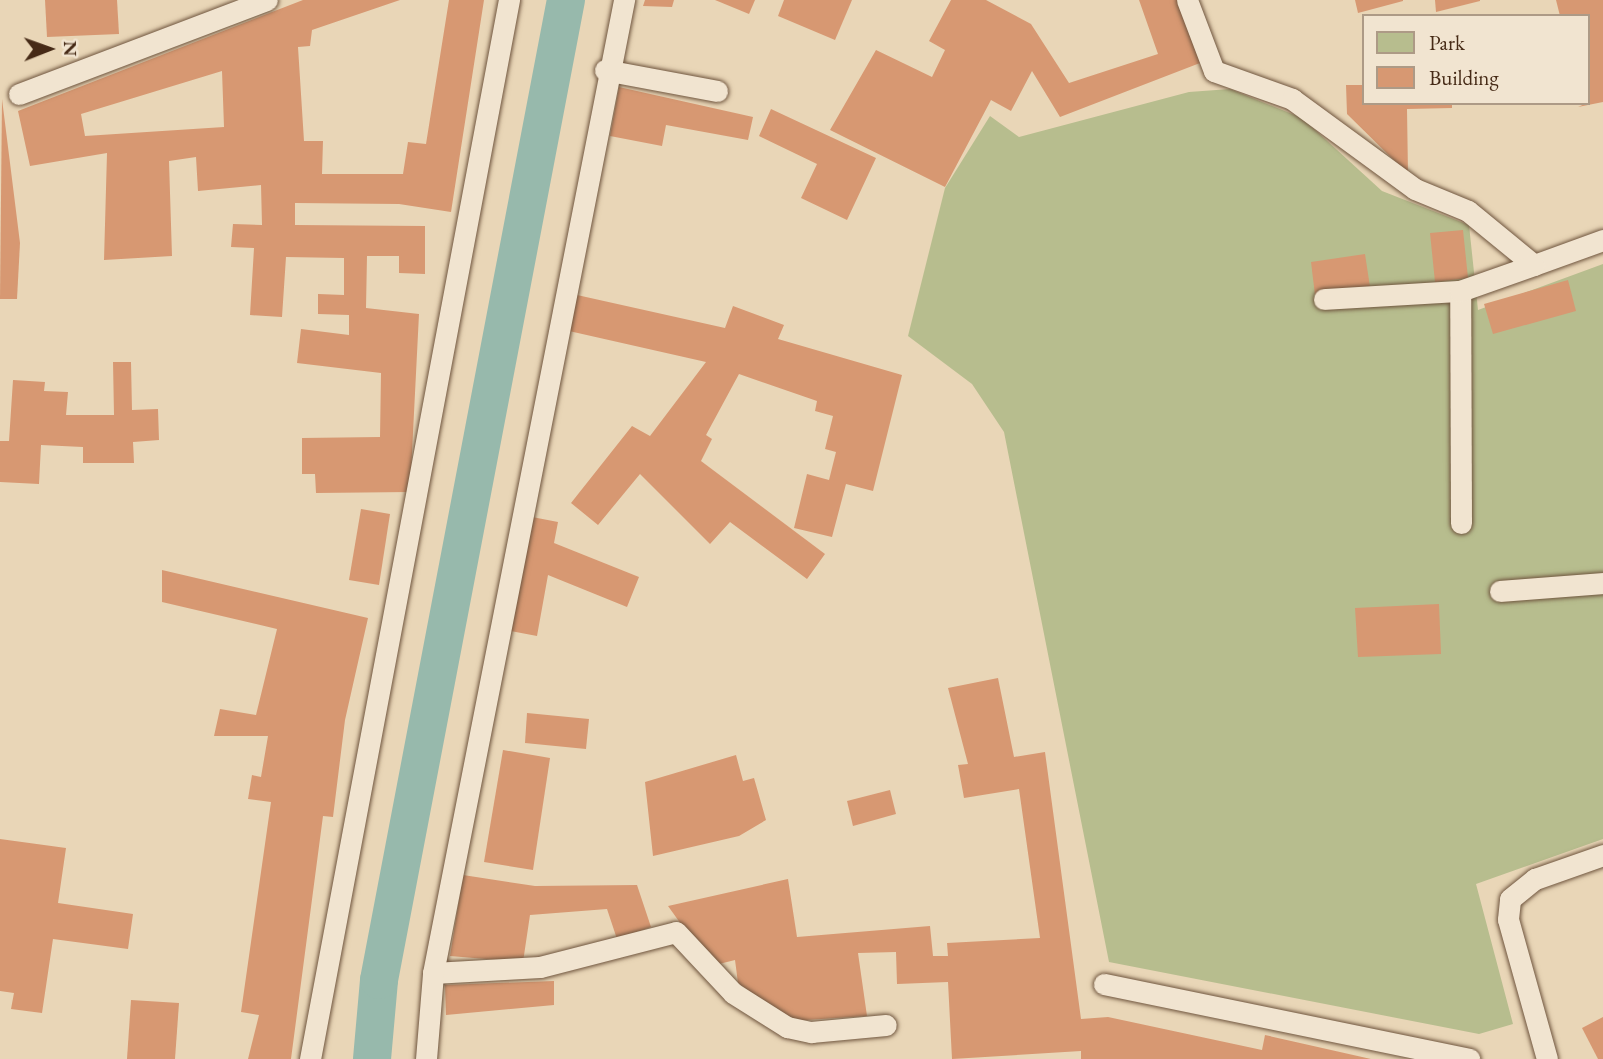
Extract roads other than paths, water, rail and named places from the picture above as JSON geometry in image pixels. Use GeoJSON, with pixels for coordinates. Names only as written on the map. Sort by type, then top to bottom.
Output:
{"type":"FeatureCollection","features":[{"type":"Feature","properties":{"kind":"lane"},"geometry":{"type":"LineString","coordinates":[[19,94],[267,0]]}},
{"type":"Feature","properties":{"kind":"lane"},"geometry":{"type":"LineString","coordinates":[[310,1059],[509,0]]}},
{"type":"Feature","properties":{"kind":"lane"},"geometry":{"type":"LineString","coordinates":[[426,1059],[433,973],[605,71],[624,0]]}},
{"type":"Feature","properties":{"kind":"lane"},"geometry":{"type":"LineString","coordinates":[[1187,0],[1214,71],[1292,99],[1415,189],[1468,211],[1534,265]]}},
{"type":"Feature","properties":{"kind":"lane"},"geometry":{"type":"LineString","coordinates":[[605,71],[717,91]]}},
{"type":"Feature","properties":{"kind":"lane"},"geometry":{"type":"LineString","coordinates":[[1324,299],[1460,291],[1603,240]]}},
{"type":"Feature","properties":{"kind":"lane"},"geometry":{"type":"LineString","coordinates":[[1460,291],[1461,523]]}},
{"type":"Feature","properties":{"kind":"lane"},"geometry":{"type":"LineString","coordinates":[[1500,591],[1603,583]]}},
{"type":"Feature","properties":{"kind":"lane"},"geometry":{"type":"LineString","coordinates":[[1547,1059],[1508,919],[1510,899],[1535,879],[1603,855]]}},
{"type":"Feature","properties":{"kind":"lane"},"geometry":{"type":"LineString","coordinates":[[433,973],[540,967],[676,932],[733,993],[786,1027],[811,1032],[886,1025]]}},
{"type":"Feature","properties":{"kind":"lane"},"geometry":{"type":"LineString","coordinates":[[1104,985],[1469,1059]]}},
{"type":"Feature","properties":{"kind":"waterway"},"geometry":{"type":"LineString","coordinates":[[372,1059],[379,980],[566,0]]}}]}
